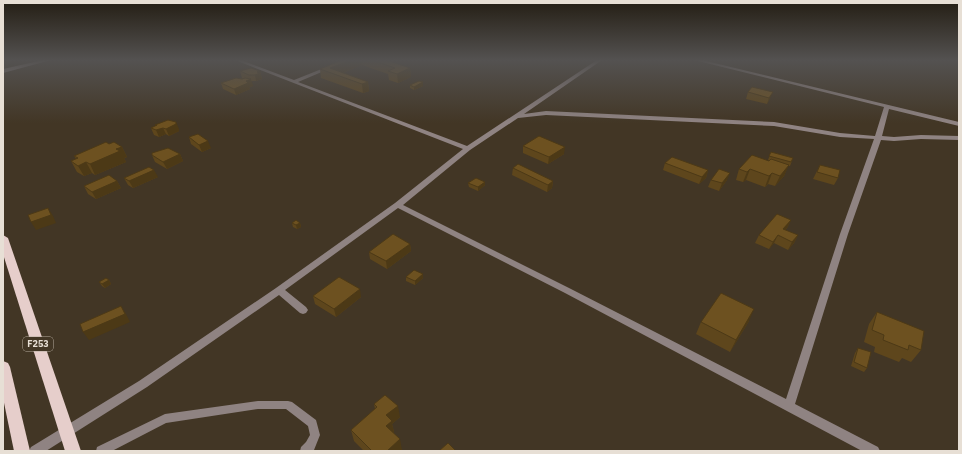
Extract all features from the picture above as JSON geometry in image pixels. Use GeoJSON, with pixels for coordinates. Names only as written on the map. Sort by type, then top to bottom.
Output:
{"type":"FeatureCollection","features":[{"type":"Feature","properties":{"kind":"main road","name":"F253"},"geometry":{"type":"LineString","coordinates":[[3,238],[73,451]]}},
{"type":"Feature","properties":{"kind":"main road"},"geometry":{"type":"LineString","coordinates":[[3,367],[5,385],[22,451]]}},
{"type":"Feature","properties":{"kind":"street"},"geometry":{"type":"LineString","coordinates":[[296,81],[468,149]]}},
{"type":"Feature","properties":{"kind":"street"},"geometry":{"type":"LineString","coordinates":[[35,451],[143,384],[279,290],[398,205],[468,149],[568,81]]}},
{"type":"Feature","properties":{"kind":"street"},"geometry":{"type":"LineString","coordinates":[[784,81],[959,124]]}},
{"type":"Feature","properties":{"kind":"street"},"geometry":{"type":"LineString","coordinates":[[789,406],[844,234],[878,138],[887,106]]}},
{"type":"Feature","properties":{"kind":"street"},"geometry":{"type":"LineString","coordinates":[[515,116],[546,113],[705,120],[774,124],[840,135],[878,138],[959,138]]}},
{"type":"Feature","properties":{"kind":"street"},"geometry":{"type":"LineString","coordinates":[[398,205],[568,291],[874,451]]}},
{"type":"Feature","properties":{"kind":"street"},"geometry":{"type":"LineString","coordinates":[[279,290],[303,310]]}},
{"type":"Feature","properties":{"kind":"lane"},"geometry":{"type":"LineString","coordinates":[[101,451],[165,419],[258,405],[288,405],[312,423],[315,435],[310,446],[305,451]]}},
{"type":"Feature","properties":{"kind":"building"},"geometry":{"type":"Polygon","coordinates":[[[226,81],[246,81],[248,83],[234,89],[221,83],[226,81]]]}},
{"type":"Feature","properties":{"kind":"building"},"geometry":{"type":"Polygon","coordinates":[[[354,81],[368,82],[362,84],[354,81]]]}},
{"type":"Feature","properties":{"kind":"building"},"geometry":{"type":"Polygon","coordinates":[[[419,81],[423,82],[414,87],[410,85],[419,81]]]}},
{"type":"Feature","properties":{"kind":"building"},"geometry":{"type":"Polygon","coordinates":[[[752,87],[773,92],[769,98],[748,92],[752,87]]]}},
{"type":"Feature","properties":{"kind":"building"},"geometry":{"type":"Polygon","coordinates":[[[168,120],[176,122],[176,124],[166,129],[163,128],[156,130],[151,128],[157,125],[155,125],[168,120]]]}},
{"type":"Feature","properties":{"kind":"building"},"geometry":{"type":"Polygon","coordinates":[[[198,134],[208,141],[199,145],[189,137],[198,134]]]}},
{"type":"Feature","properties":{"kind":"building"},"geometry":{"type":"Polygon","coordinates":[[[539,136],[565,147],[549,157],[523,146],[539,136]]]}},
{"type":"Feature","properties":{"kind":"building"},"geometry":{"type":"Polygon","coordinates":[[[106,142],[109,144],[114,142],[122,147],[116,149],[120,151],[90,164],[86,162],[78,166],[71,161],[78,158],[74,156],[106,142]]]}},
{"type":"Feature","properties":{"kind":"building"},"geometry":{"type":"Polygon","coordinates":[[[168,148],[180,154],[163,162],[152,155],[152,153],[168,148]]]}},
{"type":"Feature","properties":{"kind":"building"},"geometry":{"type":"Polygon","coordinates":[[[771,152],[793,158],[791,162],[769,156],[771,152]]]}},
{"type":"Feature","properties":{"kind":"building"},"geometry":{"type":"Polygon","coordinates":[[[752,155],[769,161],[771,159],[789,165],[780,176],[772,173],[769,176],[750,169],[747,172],[739,169],[752,155]]]}},
{"type":"Feature","properties":{"kind":"building"},"geometry":{"type":"Polygon","coordinates":[[[672,157],[708,170],[702,177],[665,163],[672,157]]]}},
{"type":"Feature","properties":{"kind":"building"},"geometry":{"type":"Polygon","coordinates":[[[518,164],[553,181],[548,185],[513,168],[518,164]]]}},
{"type":"Feature","properties":{"kind":"building"},"geometry":{"type":"Polygon","coordinates":[[[820,165],[840,170],[838,178],[817,172],[820,165]]]}},
{"type":"Feature","properties":{"kind":"building"},"geometry":{"type":"Polygon","coordinates":[[[149,167],[154,170],[129,181],[124,178],[149,167]]]}},
{"type":"Feature","properties":{"kind":"building"},"geometry":{"type":"Polygon","coordinates":[[[719,169],[730,173],[722,183],[711,180],[719,169]]]}},
{"type":"Feature","properties":{"kind":"building"},"geometry":{"type":"Polygon","coordinates":[[[109,175],[117,181],[92,192],[84,186],[109,175]]]}},
{"type":"Feature","properties":{"kind":"building"},"geometry":{"type":"Polygon","coordinates":[[[476,178],[485,182],[478,187],[468,183],[476,178]]]}},
{"type":"Feature","properties":{"kind":"building"},"geometry":{"type":"Polygon","coordinates":[[[48,208],[51,215],[31,222],[28,215],[48,208]]]}},
{"type":"Feature","properties":{"kind":"building"},"geometry":{"type":"Polygon","coordinates":[[[777,214],[791,220],[783,229],[798,235],[792,242],[778,235],[773,242],[759,235],[777,214]]]}},
{"type":"Feature","properties":{"kind":"building"},"geometry":{"type":"Polygon","coordinates":[[[296,220],[300,223],[296,225],[292,223],[296,220]]]}},
{"type":"Feature","properties":{"kind":"building"},"geometry":{"type":"Polygon","coordinates":[[[393,234],[410,244],[386,261],[369,252],[393,234]]]}},
{"type":"Feature","properties":{"kind":"building"},"geometry":{"type":"Polygon","coordinates":[[[414,270],[423,274],[415,281],[406,277],[414,270]]]}},
{"type":"Feature","properties":{"kind":"building"},"geometry":{"type":"Polygon","coordinates":[[[339,277],[360,289],[334,309],[313,296],[339,277]]]}},
{"type":"Feature","properties":{"kind":"building"},"geometry":{"type":"Polygon","coordinates":[[[106,278],[109,280],[102,284],[99,282],[106,278]]]}},
{"type":"Feature","properties":{"kind":"building"},"geometry":{"type":"Polygon","coordinates":[[[721,293],[754,309],[736,340],[701,322],[721,293]]]}},
{"type":"Feature","properties":{"kind":"building"},"geometry":{"type":"Polygon","coordinates":[[[121,306],[125,314],[83,332],[80,324],[121,306]]]}},
{"type":"Feature","properties":{"kind":"building"},"geometry":{"type":"Polygon","coordinates":[[[877,312],[924,331],[921,350],[909,345],[908,350],[883,340],[884,335],[872,330],[877,312]]]}},
{"type":"Feature","properties":{"kind":"building"},"geometry":{"type":"Polygon","coordinates":[[[858,348],[871,352],[867,368],[854,362],[858,348]]]}},
{"type":"Feature","properties":{"kind":"building"},"geometry":{"type":"Polygon","coordinates":[[[385,395],[398,406],[386,415],[392,421],[386,426],[400,439],[387,451],[372,451],[351,430],[377,407],[374,404],[385,395]]]}},
{"type":"Feature","properties":{"kind":"building"},"geometry":{"type":"Polygon","coordinates":[[[448,443],[456,451],[439,451],[448,443]]]}}]}
